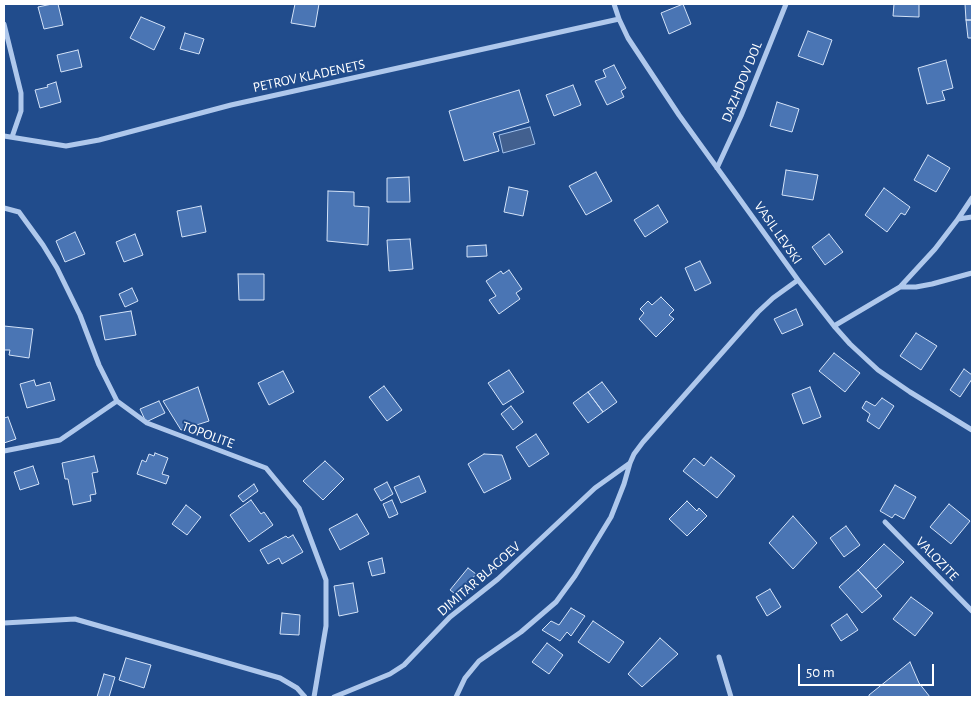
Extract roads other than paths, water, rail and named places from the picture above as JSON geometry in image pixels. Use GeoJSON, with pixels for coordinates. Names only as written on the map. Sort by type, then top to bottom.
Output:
{"type":"FeatureCollection","features":[{"type":"Feature","properties":{"kind":"street","name":"VASIL LEVSKI"},"geometry":{"type":"LineString","coordinates":[[614,4],[628,38],[649,69],[798,280],[834,326],[878,370],[972,430]]}},
{"type":"Feature","properties":{"kind":"street","name":"DAZHDOV DOL"},"geometry":{"type":"LineString","coordinates":[[718,168],[786,4]]}},
{"type":"Feature","properties":{"kind":"street","name":"PETROV KLADENETS"},"geometry":{"type":"LineString","coordinates":[[4,136],[66,146],[99,140],[231,105],[619,19]]}},
{"type":"Feature","properties":{"kind":"street"},"geometry":{"type":"LineString","coordinates":[[4,24],[21,93],[21,111],[12,137]]}},
{"type":"Feature","properties":{"kind":"street"},"geometry":{"type":"LineString","coordinates":[[834,326],[900,287],[921,267],[972,198]]}},
{"type":"Feature","properties":{"kind":"street","name":"TOPOLITE"},"geometry":{"type":"LineString","coordinates":[[4,208],[19,212],[57,268],[80,315],[99,364],[117,401],[146,423],[266,468],[299,508],[326,580],[326,626],[314,697]]}},
{"type":"Feature","properties":{"kind":"street"},"geometry":{"type":"LineString","coordinates":[[958,219],[972,216]]}},
{"type":"Feature","properties":{"kind":"street"},"geometry":{"type":"LineString","coordinates":[[900,287],[924,286],[972,274]]}},
{"type":"Feature","properties":{"kind":"street","name":"DIMITAR BLAGOEV"},"geometry":{"type":"LineString","coordinates":[[456,697],[465,678],[479,661],[521,632],[556,602],[575,576],[611,517],[624,484],[630,462],[643,442],[758,312],[773,298],[798,280]]}},
{"type":"Feature","properties":{"kind":"street"},"geometry":{"type":"LineString","coordinates":[[4,451],[60,440],[117,401]]}},
{"type":"Feature","properties":{"kind":"street","name":"DIMITAR BLAGOEV"},"geometry":{"type":"LineString","coordinates":[[334,697],[390,674],[404,665],[450,617],[498,579],[595,488],[630,462]]}},
{"type":"Feature","properties":{"kind":"street","name":"VALOZITE"},"geometry":{"type":"LineString","coordinates":[[885,522],[972,611]]}},
{"type":"Feature","properties":{"kind":"street"},"geometry":{"type":"LineString","coordinates":[[4,624],[75,619],[280,678],[297,688],[305,697]]}},
{"type":"Feature","properties":{"kind":"street"},"geometry":{"type":"LineString","coordinates":[[719,657],[731,697]]}},
{"type":"Feature","properties":{"kind":"water"},"geometry":{"type":"Polygon","coordinates":[[[530,127],[535,144],[503,153],[499,135],[530,127]]]}}]}
